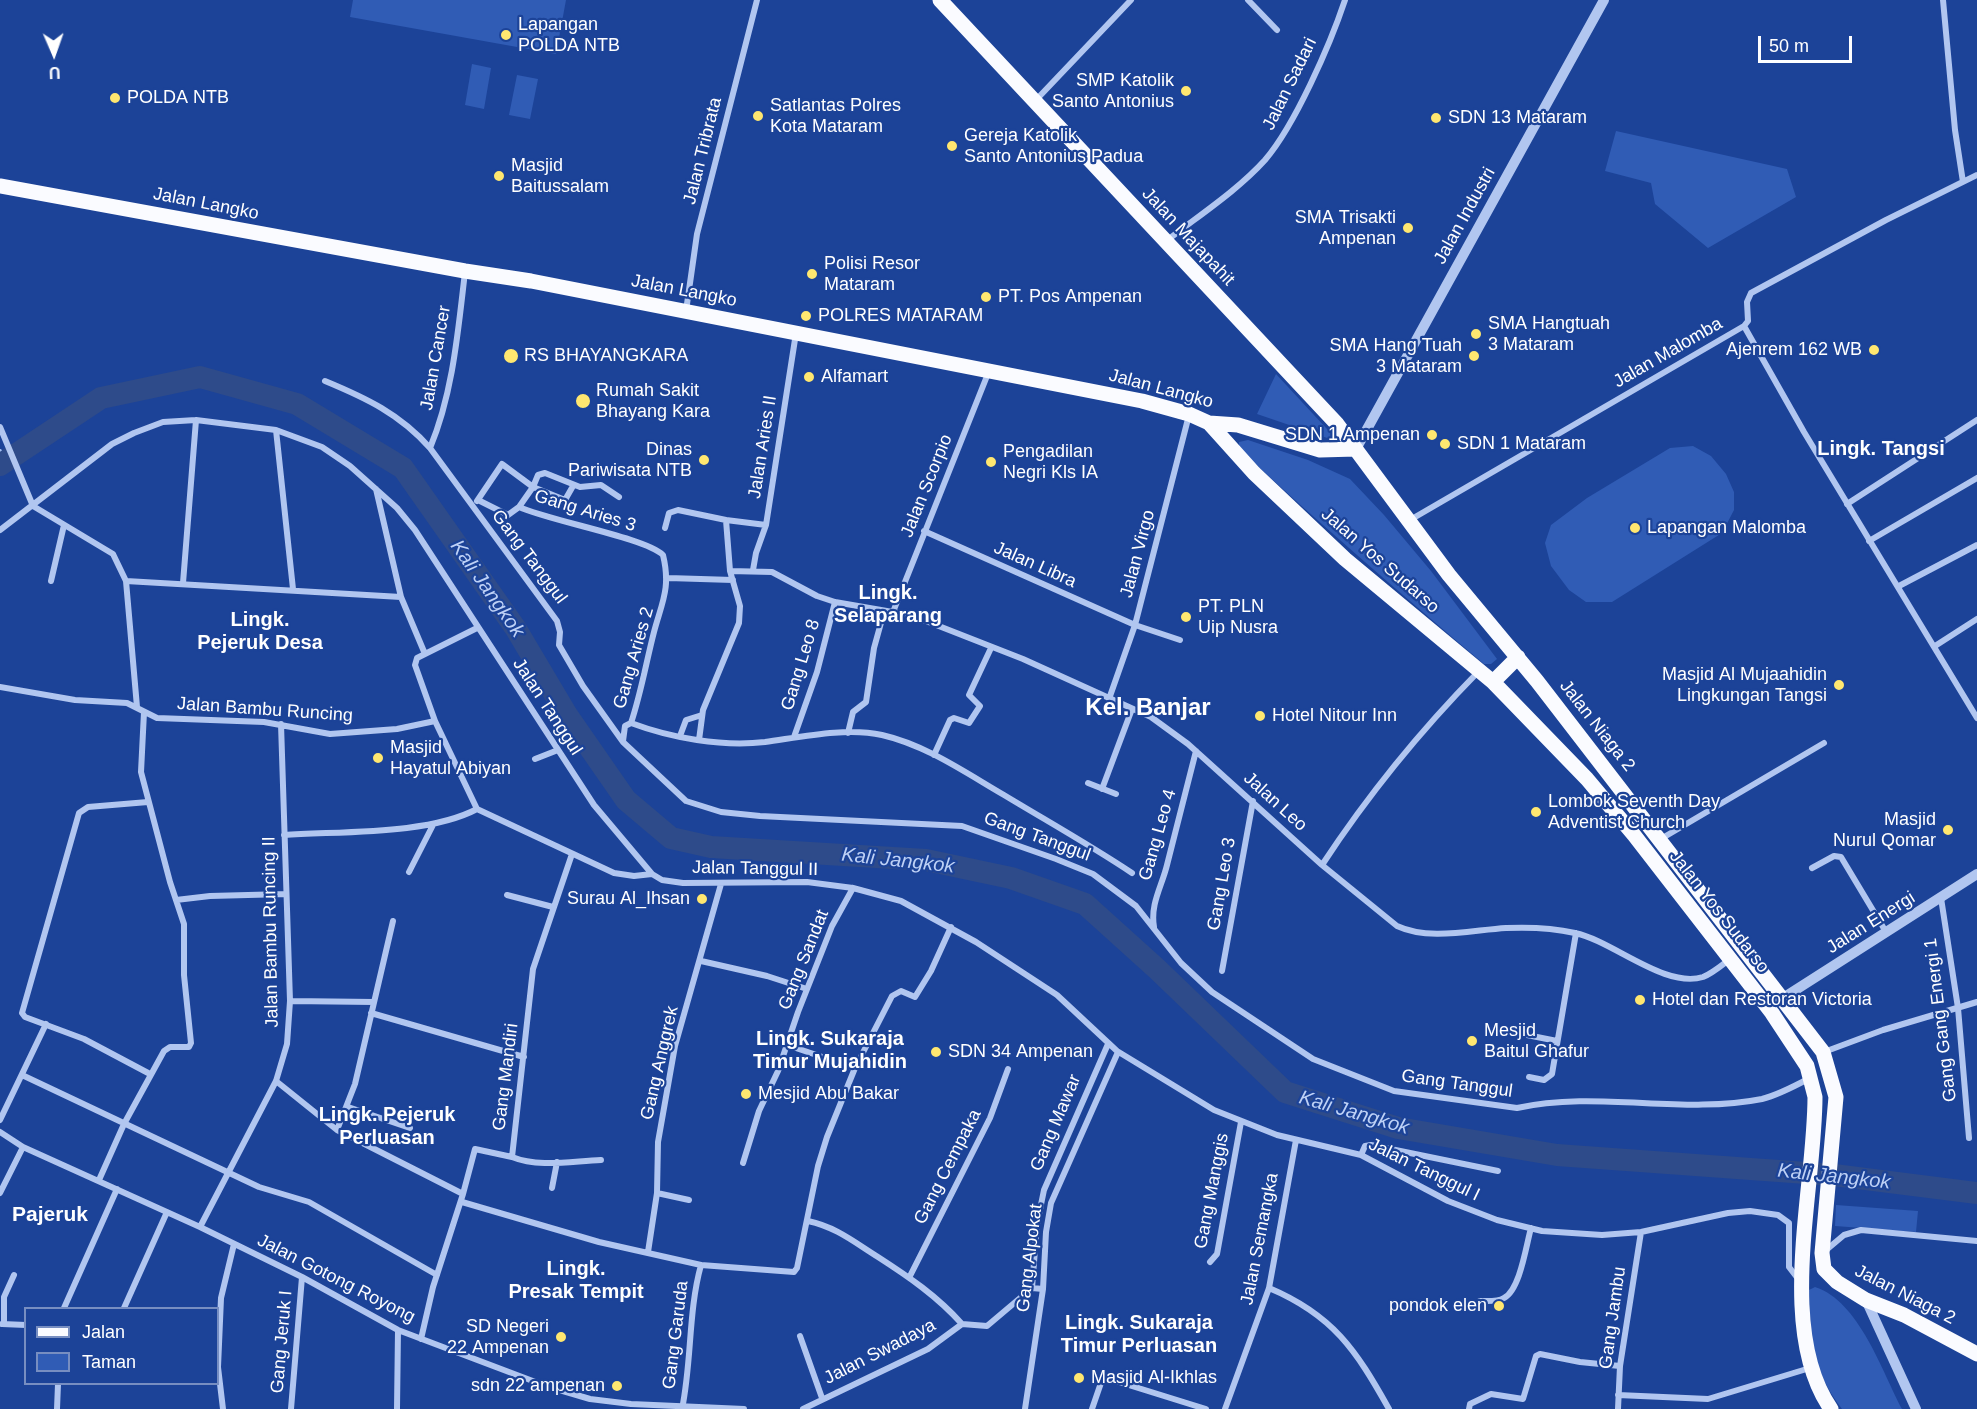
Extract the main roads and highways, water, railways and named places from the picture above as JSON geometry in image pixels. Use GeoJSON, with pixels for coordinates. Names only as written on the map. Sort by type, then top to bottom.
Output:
{"type":"FeatureCollection","features":[{"type":"Feature","properties":{"kind":"main road","name":"Jalan Majapahit"},"geometry":{"type":"LineString","coordinates":[[948,2],[1034,102],[1337,424],[1356,449]]}},
{"type":"Feature","properties":{"kind":"main road","name":"Jalan Langko"},"geometry":{"type":"LineString","coordinates":[[0,186],[465,271],[531,280],[1142,401],[1189,414],[1209,423],[1238,425],[1320,450],[1356,449]]}},
{"type":"Feature","properties":{"kind":"main road","name":"Jalan Yos Sudarso"},"geometry":{"type":"LineString","coordinates":[[1209,423],[1254,473],[1345,559],[1493,682],[1587,779],[1731,958],[1793,1043],[1812,1078],[1815,1103],[1801,1277],[1803,1326],[1810,1368],[1822,1397],[1831,1409]]}},
{"type":"Feature","properties":{"kind":"main road","name":"Jalan Yos Sudarso"},"geometry":{"type":"LineString","coordinates":[[1356,449],[1408,521],[1537,681]]}},
{"type":"Feature","properties":{"kind":"main road"},"geometry":{"type":"LineString","coordinates":[[1493,682],[1518,657]]}},
{"type":"Feature","properties":{"kind":"main road","name":"Jalan Niaga 2"},"geometry":{"type":"LineString","coordinates":[[1537,681],[1823,1052],[1833,1081],[1836,1104],[1822,1253],[1824,1269],[1836,1282],[1866,1300],[1904,1315],[1977,1354]]}},
{"type":"Feature","properties":{"kind":"main road"},"geometry":{"type":"LineString","coordinates":[[1801,1277],[1824,1269]]}},
{"type":"Feature","properties":{"kind":"waterway","name":"Kali Jangkok"},"geometry":{"type":"LineString","coordinates":[[0,465],[101,398],[200,377],[297,404],[403,468],[516,629],[567,715],[626,800],[671,838],[711,847],[926,860],[1011,878],[1085,904],[1157,969],[1285,1092],[1398,1128],[1557,1155],[1834,1175],[1977,1193]]}},
{"type":"Feature","properties":{"kind":"waterway"},"geometry":{"type":"LineString","coordinates":[[0,451],[4,461]]}},
{"type":"Feature","properties":{"kind":"place","name":"Lapangan POLDA NTB"},"geometry":{"type":"Point","coordinates":[506,35]}},
{"type":"Feature","properties":{"kind":"place","name":"SMP Katolik Santo Antonius"},"geometry":{"type":"Point","coordinates":[1186,91]}},
{"type":"Feature","properties":{"kind":"place","name":"POLDA NTB"},"geometry":{"type":"Point","coordinates":[115,98]}},
{"type":"Feature","properties":{"kind":"place","name":"Satlantas Polres Kota Mataram"},"geometry":{"type":"Point","coordinates":[758,116]}},
{"type":"Feature","properties":{"kind":"place","name":"SDN 13 Mataram"},"geometry":{"type":"Point","coordinates":[1436,118]}},
{"type":"Feature","properties":{"kind":"place","name":"Gereja Katolik Santo Antonius Padua"},"geometry":{"type":"Point","coordinates":[952,146]}},
{"type":"Feature","properties":{"kind":"place","name":"Masjid Baitussalam"},"geometry":{"type":"Point","coordinates":[499,176]}},
{"type":"Feature","properties":{"kind":"place","name":"SMA Trisakti Ampenan"},"geometry":{"type":"Point","coordinates":[1408,228]}},
{"type":"Feature","properties":{"kind":"place","name":"Polisi Resor Mataram"},"geometry":{"type":"Point","coordinates":[812,274]}},
{"type":"Feature","properties":{"kind":"place","name":"PT. Pos Ampenan"},"geometry":{"type":"Point","coordinates":[986,297]}},
{"type":"Feature","properties":{"kind":"place","name":"POLRES MATARAM"},"geometry":{"type":"Point","coordinates":[806,316]}},
{"type":"Feature","properties":{"kind":"place","name":"SMA Hangtuah 3 Mataram"},"geometry":{"type":"Point","coordinates":[1476,334]}},
{"type":"Feature","properties":{"kind":"place","name":"Ajenrem 162 WB"},"geometry":{"type":"Point","coordinates":[1874,350]}},
{"type":"Feature","properties":{"kind":"place","name":"RS BHAYANGKARA"},"geometry":{"type":"Point","coordinates":[511,356]}},
{"type":"Feature","properties":{"kind":"place","name":"SMA Hang Tuah 3 Mataram"},"geometry":{"type":"Point","coordinates":[1474,356]}},
{"type":"Feature","properties":{"kind":"place","name":"Alfamart"},"geometry":{"type":"Point","coordinates":[809,377]}},
{"type":"Feature","properties":{"kind":"place","name":"Rumah Sakit Bhayang Kara"},"geometry":{"type":"Point","coordinates":[583,401]}},
{"type":"Feature","properties":{"kind":"place","name":"SDN 1 Ampenan"},"geometry":{"type":"Point","coordinates":[1432,435]}},
{"type":"Feature","properties":{"kind":"place","name":"SDN 1 Mataram"},"geometry":{"type":"Point","coordinates":[1445,444]}},
{"type":"Feature","properties":{"kind":"place","name":"Dinas Pariwisata NTB"},"geometry":{"type":"Point","coordinates":[704,460]}},
{"type":"Feature","properties":{"kind":"place","name":"Pengadilan Negri Kls IA"},"geometry":{"type":"Point","coordinates":[991,462]}},
{"type":"Feature","properties":{"kind":"place","name":"Lapangan Malomba"},"geometry":{"type":"Point","coordinates":[1635,528]}},
{"type":"Feature","properties":{"kind":"place","name":"PT. PLN Uip Nusra"},"geometry":{"type":"Point","coordinates":[1186,617]}},
{"type":"Feature","properties":{"kind":"place","name":"Masjid Al Mujaahidin Lingkungan Tangsi"},"geometry":{"type":"Point","coordinates":[1839,685]}},
{"type":"Feature","properties":{"kind":"place","name":"Hotel Nitour Inn"},"geometry":{"type":"Point","coordinates":[1260,716]}},
{"type":"Feature","properties":{"kind":"place","name":"Masjid Hayatul Abiyan"},"geometry":{"type":"Point","coordinates":[378,758]}},
{"type":"Feature","properties":{"kind":"place","name":"Lombok Seventh Day Adventist Church"},"geometry":{"type":"Point","coordinates":[1536,812]}},
{"type":"Feature","properties":{"kind":"place","name":"Masjid Nurul Qomar"},"geometry":{"type":"Point","coordinates":[1948,830]}},
{"type":"Feature","properties":{"kind":"place","name":"Surau Al_Ihsan"},"geometry":{"type":"Point","coordinates":[702,899]}},
{"type":"Feature","properties":{"kind":"place","name":"Hotel dan Restoran Victoria"},"geometry":{"type":"Point","coordinates":[1640,1000]}},
{"type":"Feature","properties":{"kind":"place","name":"Mesjid Baitul Ghafur"},"geometry":{"type":"Point","coordinates":[1472,1041]}},
{"type":"Feature","properties":{"kind":"place","name":"SDN 34 Ampenan"},"geometry":{"type":"Point","coordinates":[936,1052]}},
{"type":"Feature","properties":{"kind":"place","name":"Mesjid Abu Bakar"},"geometry":{"type":"Point","coordinates":[746,1094]}},
{"type":"Feature","properties":{"kind":"place","name":"pondok elen"},"geometry":{"type":"Point","coordinates":[1499,1306]}},
{"type":"Feature","properties":{"kind":"place","name":"SD Negeri 22 Ampenan"},"geometry":{"type":"Point","coordinates":[561,1337]}},
{"type":"Feature","properties":{"kind":"place","name":"Masjid Al-Ikhlas"},"geometry":{"type":"Point","coordinates":[1079,1378]}},
{"type":"Feature","properties":{"kind":"place","name":"sdn 22 ampenan"},"geometry":{"type":"Point","coordinates":[617,1386]}},
{"type":"Feature","properties":{"kind":"district","name":"Lingk. Tangsi"},"geometry":{"type":"Point","coordinates":[1881,449]}},
{"type":"Feature","properties":{"kind":"district","name":"Lingk. Selaparang"},"geometry":{"type":"Point","coordinates":[888,604]}},
{"type":"Feature","properties":{"kind":"district","name":"Lingk. Pejeruk Desa"},"geometry":{"type":"Point","coordinates":[260,632]}},
{"type":"Feature","properties":{"kind":"district","name":"Kel. Banjar"},"geometry":{"type":"Point","coordinates":[1148,708]}},
{"type":"Feature","properties":{"kind":"district","name":"Lingk. Sukaraja Timur Mujahidin"},"geometry":{"type":"Point","coordinates":[830,1050]}},
{"type":"Feature","properties":{"kind":"district","name":"Lingk. Pejeruk Perluasan"},"geometry":{"type":"Point","coordinates":[387,1126]}},
{"type":"Feature","properties":{"kind":"district","name":"Pajeruk"},"geometry":{"type":"Point","coordinates":[50,1215]}},
{"type":"Feature","properties":{"kind":"district","name":"Lingk. Presak Tempit"},"geometry":{"type":"Point","coordinates":[576,1280]}},
{"type":"Feature","properties":{"kind":"district","name":"Lingk. Sukaraja Timur Perluasan"},"geometry":{"type":"Point","coordinates":[1139,1334]}}]}
